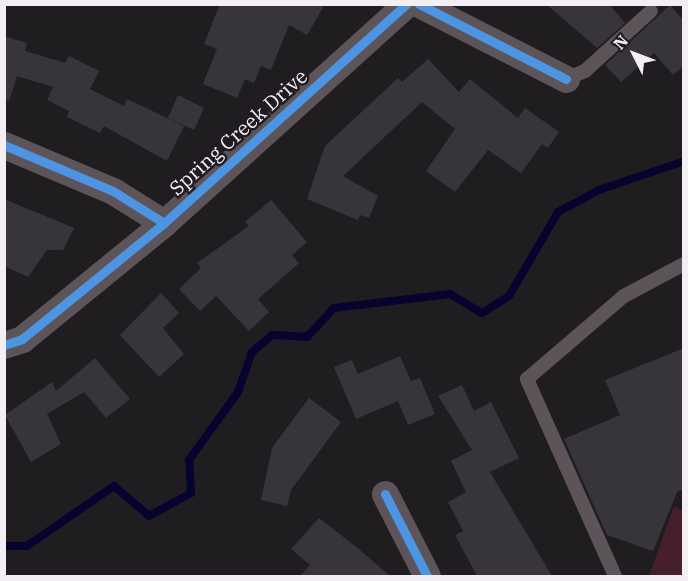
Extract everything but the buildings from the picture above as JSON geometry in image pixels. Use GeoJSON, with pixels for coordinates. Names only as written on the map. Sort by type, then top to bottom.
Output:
{"type":"FeatureCollection","features":[{"type":"Feature","properties":{"kind":"street","name":"Spring Creek Drive"},"geometry":{"type":"LineString","coordinates":[[4,345],[22,339],[164,223],[406,4]]}},
{"type":"Feature","properties":{"kind":"street"},"geometry":{"type":"LineString","coordinates":[[419,4],[566,79]]}},
{"type":"Feature","properties":{"kind":"street"},"geometry":{"type":"LineString","coordinates":[[4,145],[113,191],[164,223]]}},
{"type":"Feature","properties":{"kind":"street"},"geometry":{"type":"LineString","coordinates":[[385,494],[427,576]]}},
{"type":"Feature","properties":{"kind":"lane"},"geometry":{"type":"LineString","coordinates":[[566,79],[585,71],[651,11]]}},
{"type":"Feature","properties":{"kind":"lane"},"geometry":{"type":"LineString","coordinates":[[615,576],[527,380],[624,296],[684,264]]}},
{"type":"Feature","properties":{"kind":"shaded area"},"geometry":{"type":"Polygon","coordinates":[[[674,506],[683,511],[683,576],[649,576],[674,506]]]}},
{"type":"Feature","properties":{"kind":"waterway"},"geometry":{"type":"LineString","coordinates":[[4,546],[27,546],[114,486],[149,516],[191,493],[189,460],[238,392],[252,352],[272,335],[307,337],[334,308],[450,294],[482,313],[509,296],[558,212],[599,190],[684,161]]}},
{"type":"Feature","properties":{"kind":"cycle path"},"geometry":{"type":"LineString","coordinates":[[4,345],[22,339],[164,223],[406,4]]}},
{"type":"Feature","properties":{"kind":"cycle path"},"geometry":{"type":"LineString","coordinates":[[419,4],[566,79]]}},
{"type":"Feature","properties":{"kind":"cycle path"},"geometry":{"type":"LineString","coordinates":[[4,145],[113,191],[164,223]]}},
{"type":"Feature","properties":{"kind":"cycle path"},"geometry":{"type":"LineString","coordinates":[[385,494],[427,576]]}}]}
